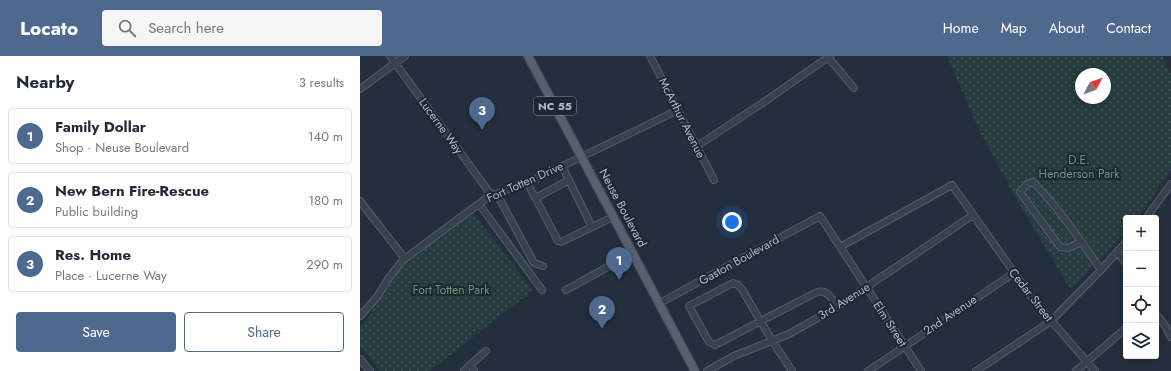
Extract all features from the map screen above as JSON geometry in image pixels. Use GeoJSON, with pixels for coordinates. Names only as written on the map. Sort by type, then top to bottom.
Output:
{"type":"FeatureCollection","features":[{"type":"Feature","properties":{"kind":"main road","name":"Neuse Boulevard"},"geometry":{"type":"LineString","coordinates":[[528,56],[633,253],[658,304],[695,371]]}},
{"type":"Feature","properties":{"kind":"street","name":"Lucerne Way"},"geometry":{"type":"LineString","coordinates":[[390,56],[494,195],[534,263],[543,266]]}},
{"type":"Feature","properties":{"kind":"street"},"geometry":{"type":"LineString","coordinates":[[360,89],[405,56]]}},
{"type":"Feature","properties":{"kind":"street","name":"McArthur Avenue"},"geometry":{"type":"LineString","coordinates":[[650,56],[714,180]]}},
{"type":"Feature","properties":{"kind":"street"},"geometry":{"type":"LineString","coordinates":[[697,146],[761,104],[829,56],[854,88]]}},
{"type":"Feature","properties":{"kind":"street","name":"Fort Totten Drive"},"geometry":{"type":"LineString","coordinates":[[360,316],[377,297],[389,278],[405,258],[479,204],[494,195],[582,157],[678,110]]}},
{"type":"Feature","properties":{"kind":"street"},"geometry":{"type":"LineString","coordinates":[[562,166],[592,227]]}},
{"type":"Feature","properties":{"kind":"street"},"geometry":{"type":"LineString","coordinates":[[536,198],[569,180]]}},
{"type":"Feature","properties":{"kind":"street"},"geometry":{"type":"LineString","coordinates":[[527,182],[558,241],[561,242],[613,216]]}},
{"type":"Feature","properties":{"kind":"street"},"geometry":{"type":"LineString","coordinates":[[1081,242],[1068,248],[1060,248],[1020,192],[1027,184],[1033,182],[1041,190],[1081,242],[1101,270]]}},
{"type":"Feature","properties":{"kind":"street"},"geometry":{"type":"LineString","coordinates":[[1148,215],[1171,184]]}},
{"type":"Feature","properties":{"kind":"street","name":"Cedar Street"},"geometry":{"type":"LineString","coordinates":[[840,247],[952,185],[1050,321],[1095,371]]}},
{"type":"Feature","properties":{"kind":"street"},"geometry":{"type":"LineString","coordinates":[[360,201],[405,258]]}},
{"type":"Feature","properties":{"kind":"street"},"geometry":{"type":"LineString","coordinates":[[479,204],[542,290]]}},
{"type":"Feature","properties":{"kind":"street","name":"3rd Avenue"},"geometry":{"type":"LineString","coordinates":[[707,371],[734,356],[789,334],[837,307],[973,215]]}},
{"type":"Feature","properties":{"kind":"street","name":"Elm Street"},"geometry":{"type":"LineString","coordinates":[[820,216],[921,371]]}},
{"type":"Feature","properties":{"kind":"street","name":"Gaston Boulevard"},"geometry":{"type":"LineString","coordinates":[[658,304],[820,216]]}},
{"type":"Feature","properties":{"kind":"street"},"geometry":{"type":"LineString","coordinates":[[976,371],[1050,321],[1101,270],[1123,245]]}},
{"type":"Feature","properties":{"kind":"street"},"geometry":{"type":"LineString","coordinates":[[1117,252],[1123,259]]}},
{"type":"Feature","properties":{"kind":"street"},"geometry":{"type":"LineString","coordinates":[[566,290],[633,253]]}},
{"type":"Feature","properties":{"kind":"street","name":"2nd Avenue"},"geometry":{"type":"LineString","coordinates":[[868,371],[1014,273]]}},
{"type":"Feature","properties":{"kind":"street"},"geometry":{"type":"LineString","coordinates":[[792,371],[760,322],[742,289],[738,285],[732,283],[689,306],[709,342],[715,345],[760,322],[821,291],[828,294],[837,307]]}},
{"type":"Feature","properties":{"kind":"street"},"geometry":{"type":"LineString","coordinates":[[1159,318],[1171,337]]}},
{"type":"Feature","properties":{"kind":"street"},"geometry":{"type":"LineString","coordinates":[[1165,326],[1171,320]]}},
{"type":"Feature","properties":{"kind":"street"},"geometry":{"type":"LineString","coordinates":[[1076,371],[1123,331]]}},
{"type":"Feature","properties":{"kind":"street"},"geometry":{"type":"LineString","coordinates":[[464,371],[486,351]]}},
{"type":"Feature","properties":{"kind":"street"},"geometry":{"type":"LineString","coordinates":[[360,359],[370,371]]}},
{"type":"Feature","properties":{"kind":"street"},"geometry":{"type":"LineString","coordinates":[[470,365],[474,371]]}},
{"type":"Feature","properties":{"kind":"green space","name":"D.E. Henderson Park"},"geometry":{"type":"Polygon","coordinates":[[[947,56],[1162,56],[1171,74],[1171,170],[1140,215],[1123,215],[1123,234],[1071,290],[1015,197],[978,128],[947,56]]]}},
{"type":"Feature","properties":{"kind":"green space","name":"Fort Totten Park"},"geometry":{"type":"Polygon","coordinates":[[[473,213],[533,290],[430,371],[380,371],[360,345],[360,326],[367,319],[406,261],[473,213]]]}},
{"type":"Feature","properties":{"kind":"place","name":"Res. Home"},"geometry":{"type":"Point","coordinates":[482,130]}},
{"type":"Feature","properties":{"kind":"place","name":"Family Dollar"},"geometry":{"type":"Point","coordinates":[619,280]}},
{"type":"Feature","properties":{"kind":"place","name":"New Bern Fire-Rescue"},"geometry":{"type":"Point","coordinates":[602,329]}}]}
